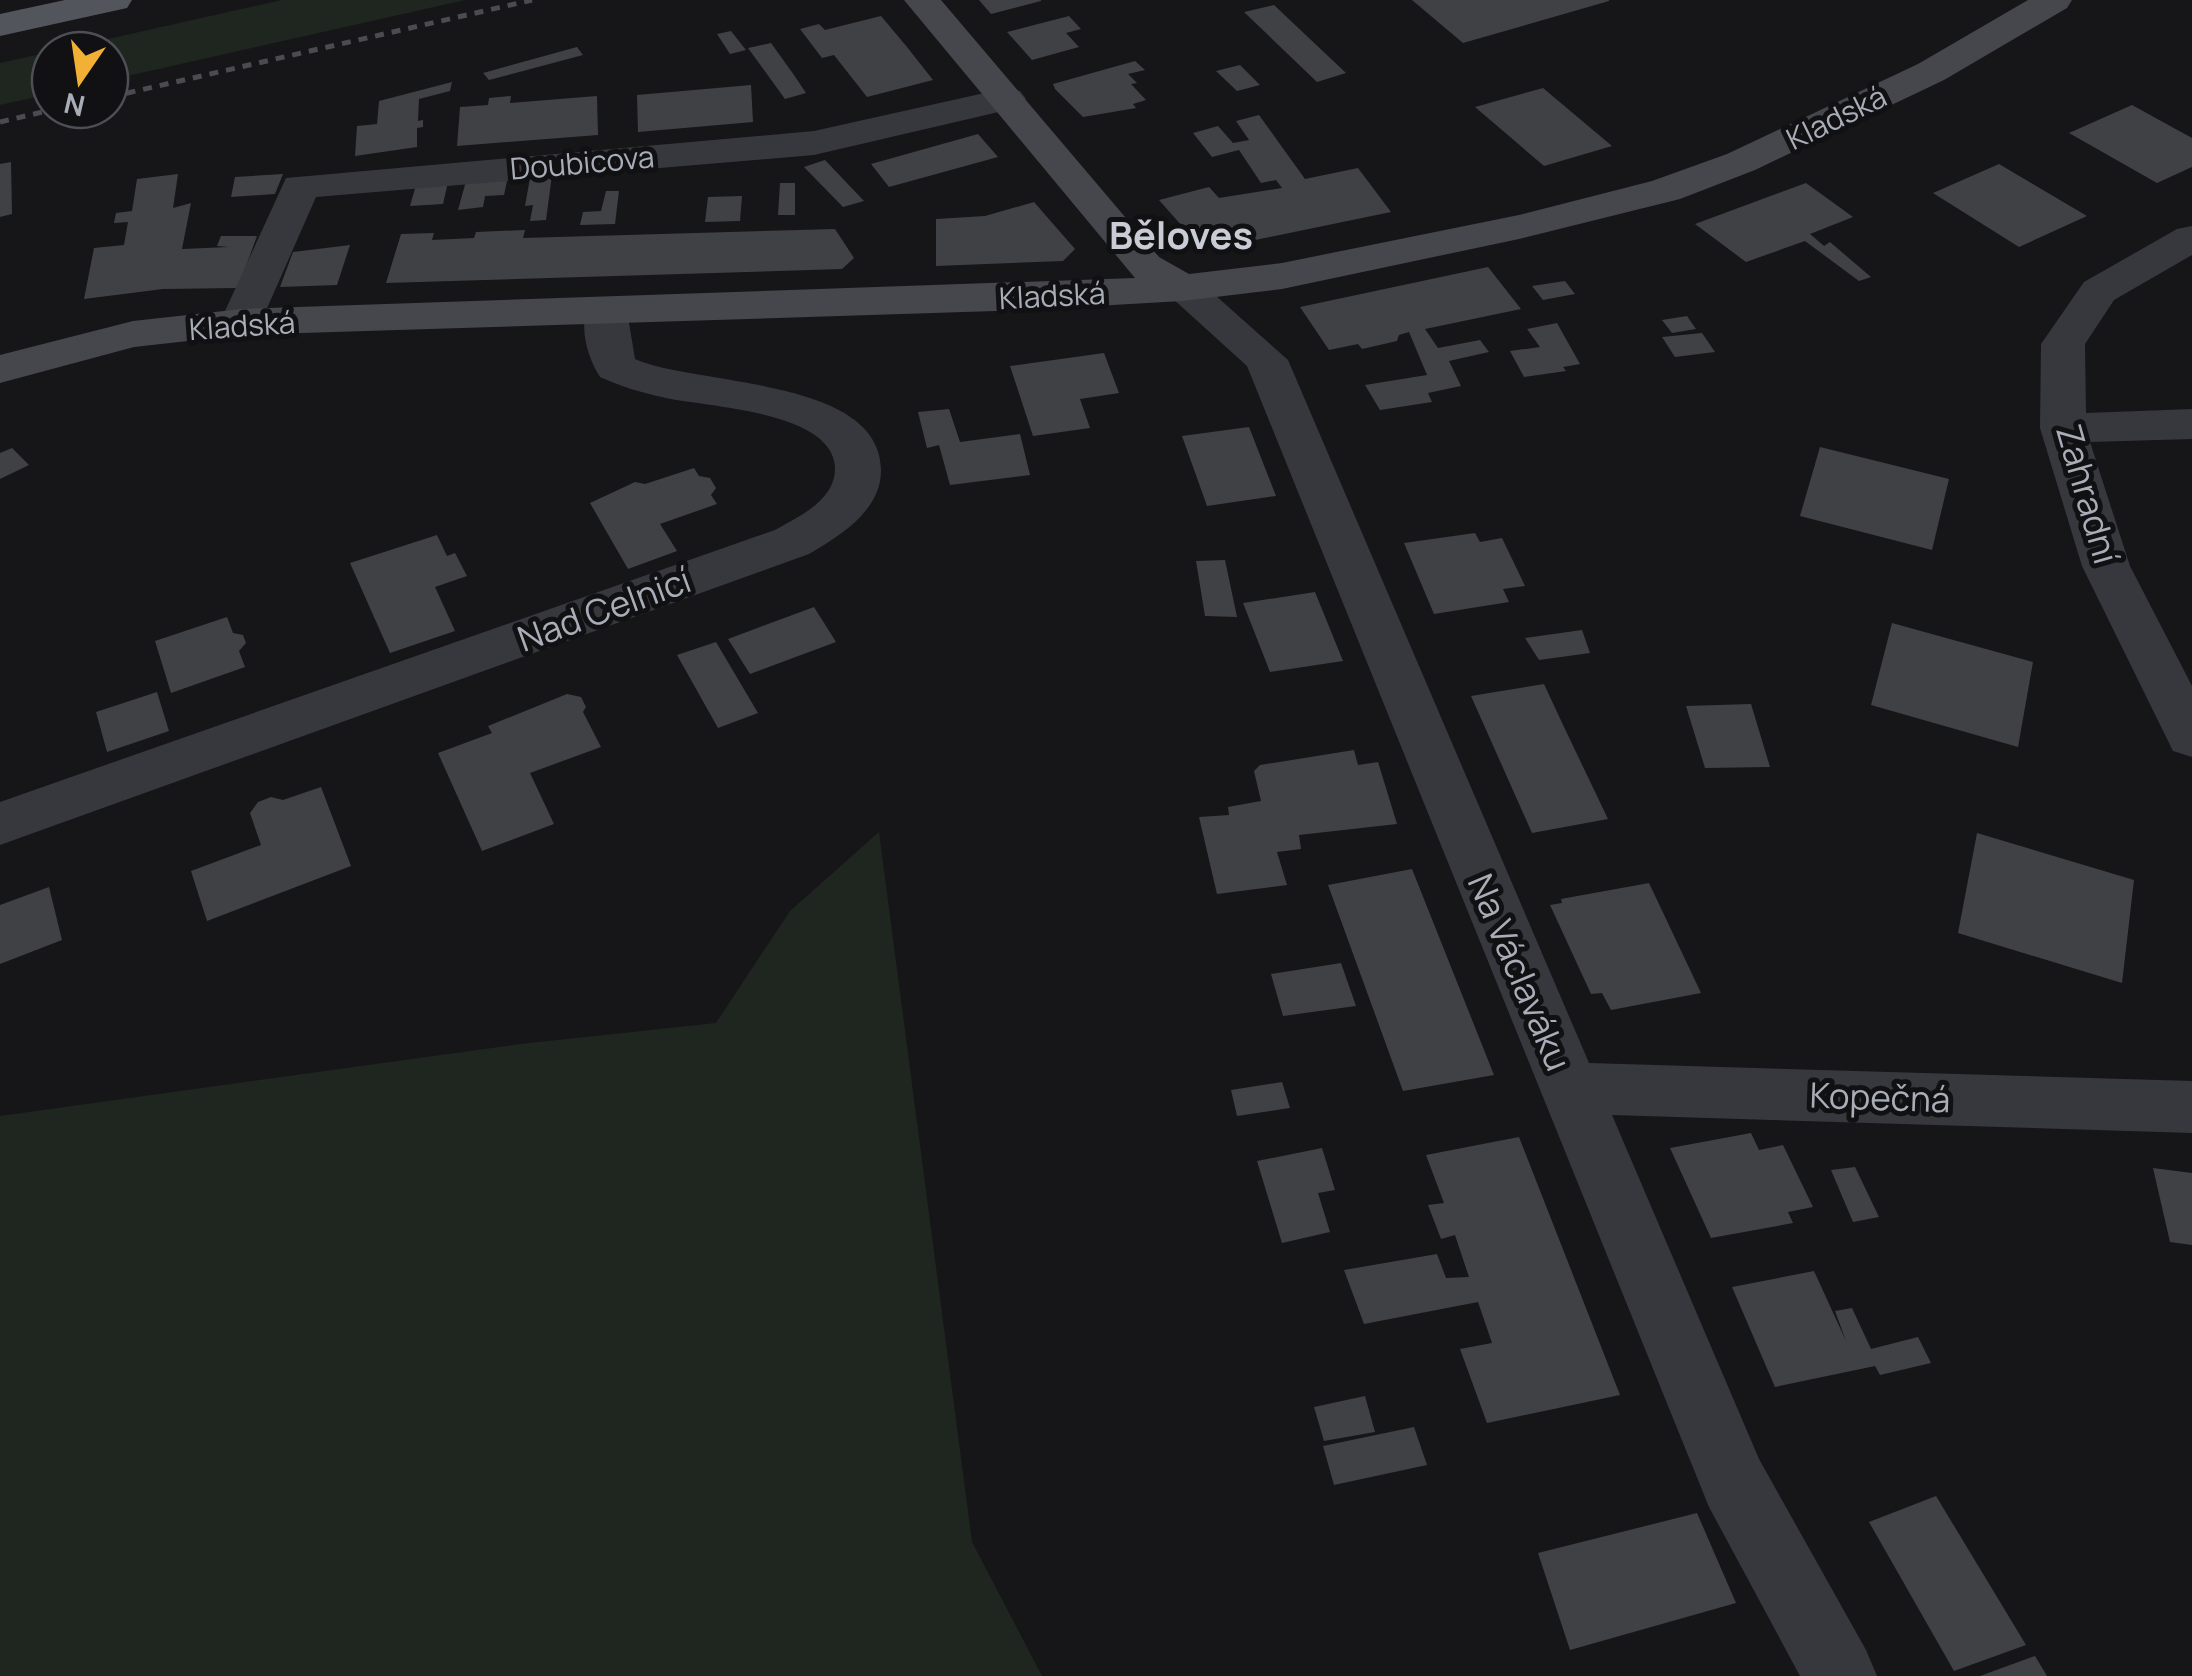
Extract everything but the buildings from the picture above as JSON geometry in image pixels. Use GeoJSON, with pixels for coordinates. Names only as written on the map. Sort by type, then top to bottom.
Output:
{"type":"FeatureCollection","features":[{"type":"Feature","properties":{"kind":"main road"},"geometry":{"type":"LineString","coordinates":[[0,25],[114,0]]}},
{"type":"Feature","properties":{"kind":"main road"},"geometry":{"type":"LineString","coordinates":[[922,0],[1144,266],[1182,288]]}},
{"type":"Feature","properties":{"kind":"main road","name":"Kladská"},"geometry":{"type":"LineString","coordinates":[[0,369],[133,334],[242,322],[1009,298],[1182,288],[1318,268],[1520,228],[1666,190],[1741,162],[1931,72],[2054,0]]}},
{"type":"Feature","properties":{"kind":"street","name":"Doubicova"},"geometry":{"type":"LineString","coordinates":[[242,322],[300,186],[814,143],[1008,99]]}},
{"type":"Feature","properties":{"kind":"street","name":"Zahradní"},"geometry":{"type":"LineString","coordinates":[[2192,238],[2098,291],[2063,344],[2063,428],[2106,566],[2192,737]]}},
{"type":"Feature","properties":{"kind":"street","name":"Na Václaváku"},"geometry":{"type":"LineString","coordinates":[[1182,288],[1266,360],[1734,1483],[1840,1676]]}},
{"type":"Feature","properties":{"kind":"street","name":"Nad Celnicí"},"geometry":{"type":"LineString","coordinates":[[0,824],[792,542],[846,505],[859,480],[856,456],[842,432],[800,411],[649,381],[616,367],[608,346],[606,311]]}},
{"type":"Feature","properties":{"kind":"street"},"geometry":{"type":"LineString","coordinates":[[2063,428],[2192,424]]}},
{"type":"Feature","properties":{"kind":"street","name":"Kopečná"},"geometry":{"type":"LineString","coordinates":[[1567,1088],[2192,1107]]}},
{"type":"Feature","properties":{"kind":"shaded area"},"geometry":{"type":"Polygon","coordinates":[[[282,0],[465,0],[130,75],[130,34],[282,0]]]}},
{"type":"Feature","properties":{"kind":"shaded area"},"geometry":{"type":"Polygon","coordinates":[[[30,56],[30,98],[0,105],[0,63],[30,56]]]}},
{"type":"Feature","properties":{"kind":"shaded area"},"geometry":{"type":"Polygon","coordinates":[[[879,832],[972,1542],[1042,1676],[0,1676],[0,1116],[520,1044],[716,1023],[790,911],[879,832]]]}},
{"type":"Feature","properties":{"kind":"railway"},"geometry":{"type":"LineString","coordinates":[[130,92],[532,0]]}},
{"type":"Feature","properties":{"kind":"railway"},"geometry":{"type":"LineString","coordinates":[[0,122],[30,115]]}},
{"type":"Feature","properties":{"kind":"district","name":"Běloves"},"geometry":{"type":"Point","coordinates":[1181,234]}}]}
